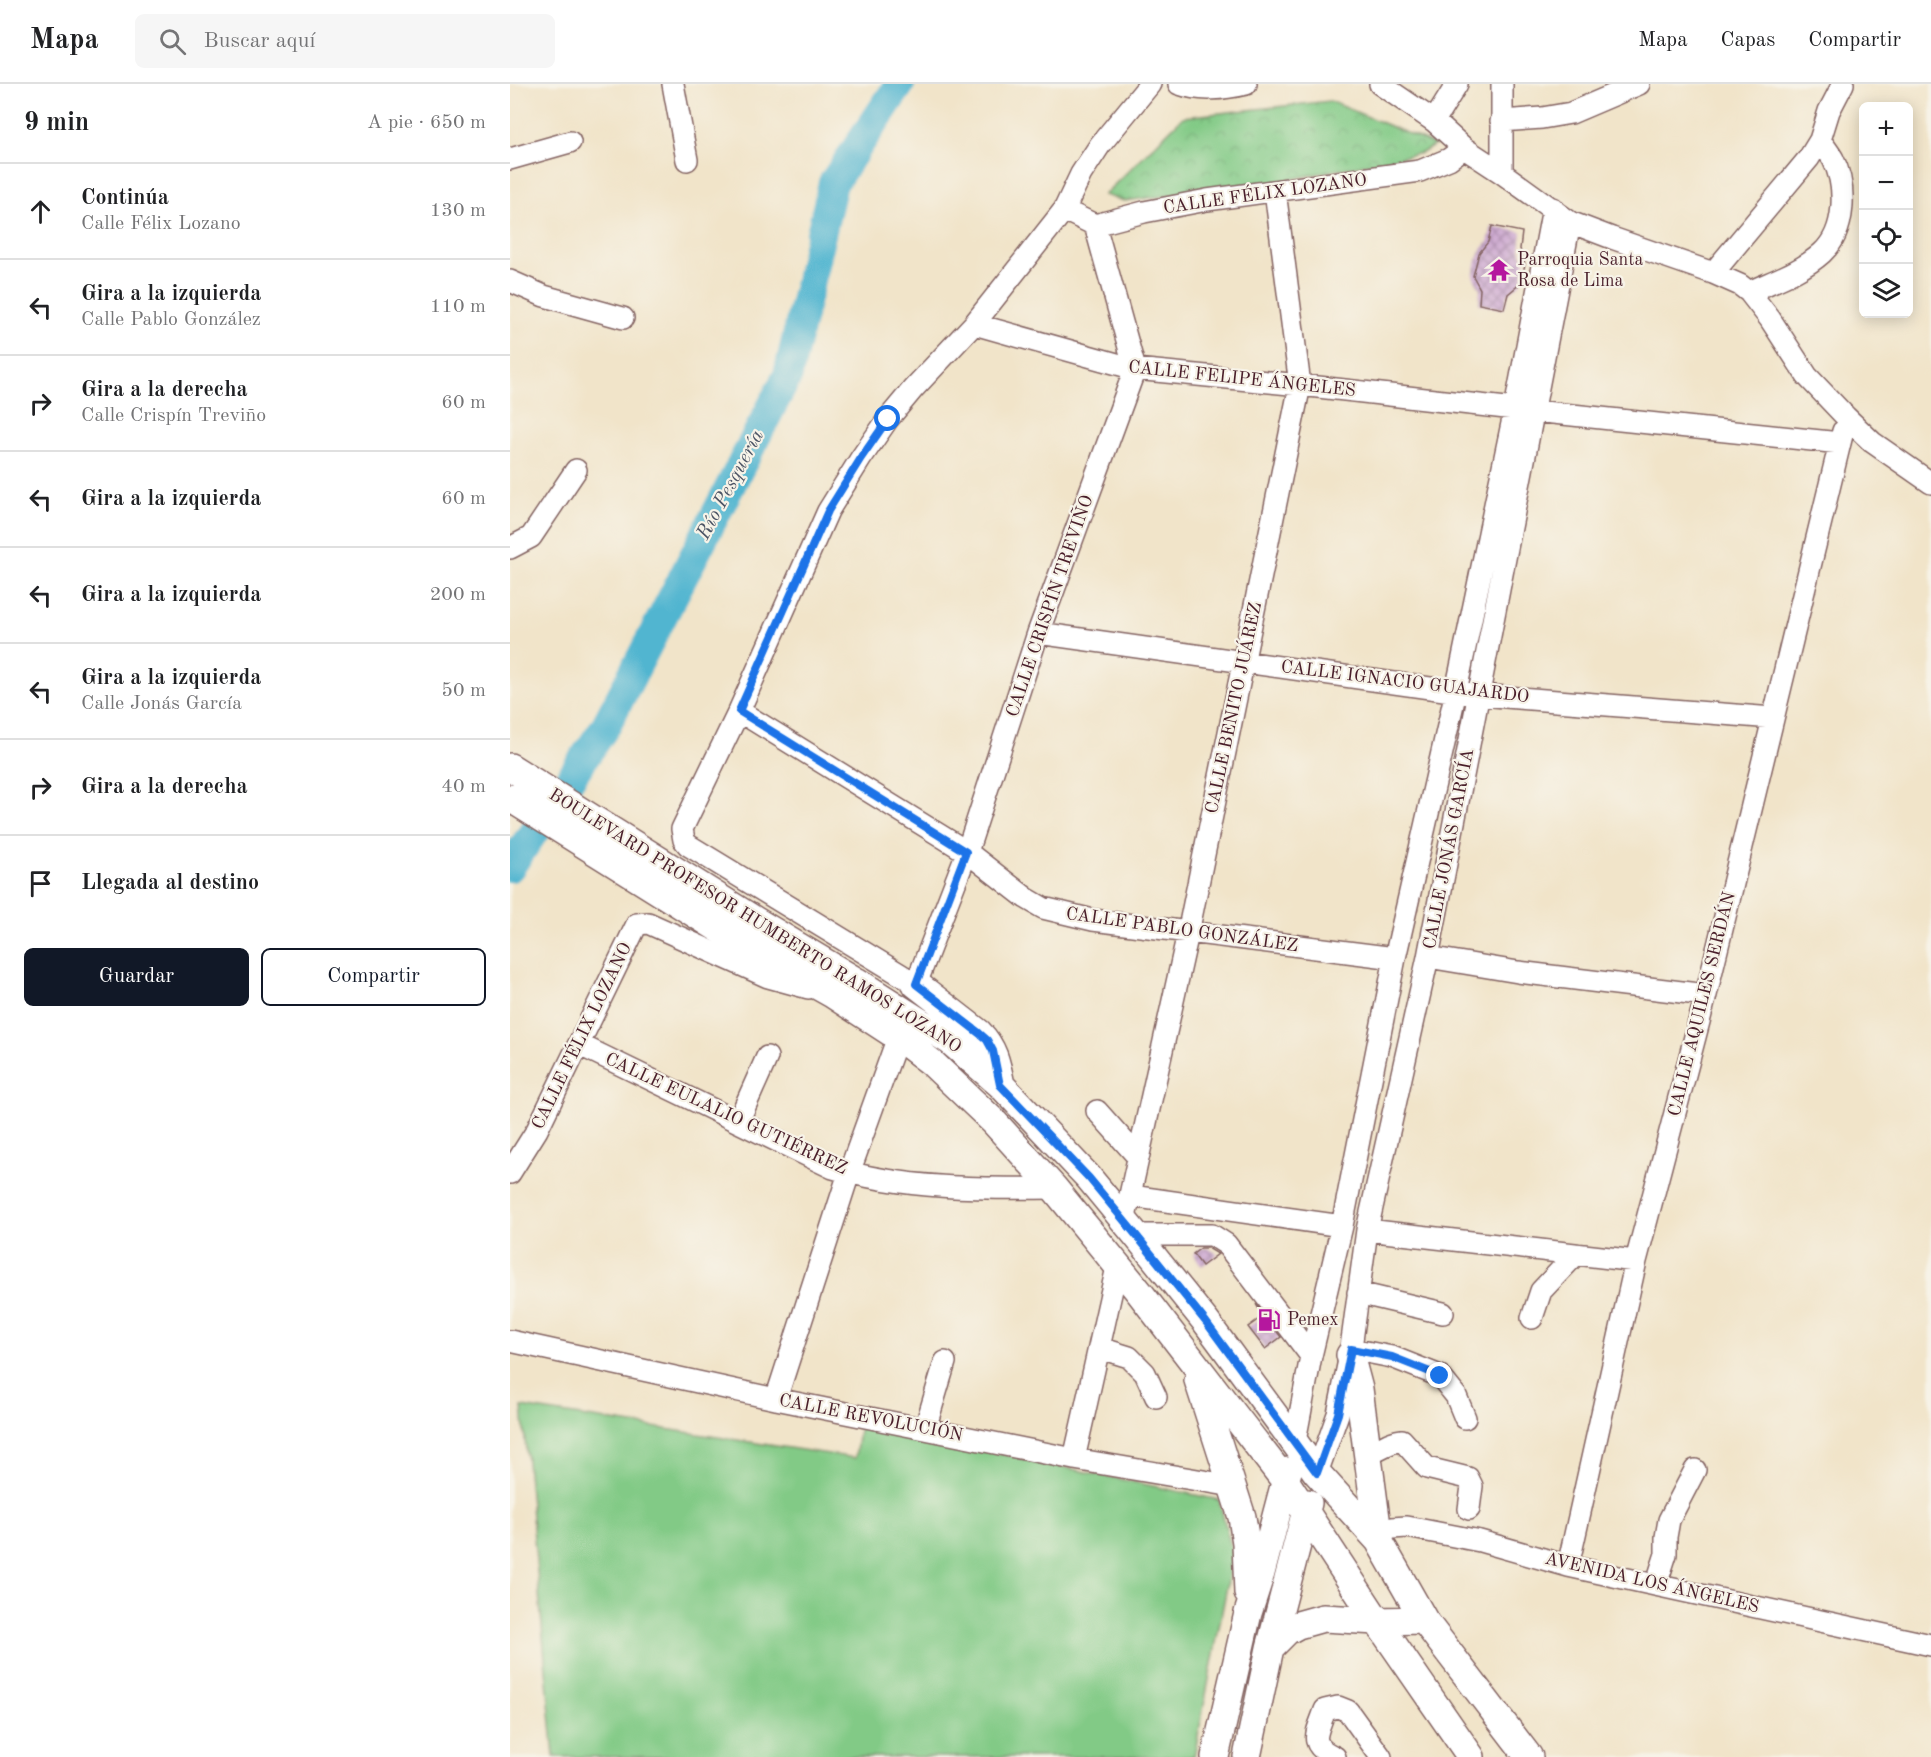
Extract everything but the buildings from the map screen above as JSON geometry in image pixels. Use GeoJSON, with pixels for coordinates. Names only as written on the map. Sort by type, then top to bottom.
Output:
{"type":"FeatureCollection","features":[{"type":"Feature","properties":{"kind":"main road","name":"BOULEVARD PROFESOR HUMBERTO RAMOS LOZANO"},"geometry":{"type":"LineString","coordinates":[[510,767],[751,933],[832,994],[898,1037],[931,1062],[994,1122],[1054,1188],[1140,1293],[1286,1482],[1469,1756]]}},
{"type":"Feature","properties":{"kind":"main road","name":"BOULEVARD PROFESOR HUMBERTO RAMOS LOZANO"},"geometry":{"type":"LineString","coordinates":[[510,798],[751,933],[856,981],[950,1041],[1000,1085],[1127,1217],[1317,1473],[1379,1541],[1424,1620],[1529,1757]]}},
{"type":"Feature","properties":{"kind":"main road"},"geometry":{"type":"LineString","coordinates":[[916,984],[987,1040],[996,1060],[1000,1085]]}},
{"type":"Feature","properties":{"kind":"main road"},"geometry":{"type":"LineString","coordinates":[[1054,1188],[1086,1191],[1127,1217]]}},
{"type":"Feature","properties":{"kind":"main road"},"geometry":{"type":"LineString","coordinates":[[1140,1293],[1169,1306],[1181,1317],[1255,1417],[1287,1432],[1286,1482],[1248,1613],[1215,1757]]}},
{"type":"Feature","properties":{"kind":"main road"},"geometry":{"type":"LineString","coordinates":[[1351,1352],[1359,1389],[1379,1541]]}},
{"type":"Feature","properties":{"kind":"main road"},"geometry":{"type":"LineString","coordinates":[[1192,1362],[1242,1517],[1246,1543],[1248,1613]]}},
{"type":"Feature","properties":{"kind":"main road"},"geometry":{"type":"LineString","coordinates":[[1247,1757],[1270,1648],[1317,1473]]}},
{"type":"Feature","properties":{"kind":"main road"},"geometry":{"type":"LineString","coordinates":[[1270,1648],[1287,1631],[1309,1621],[1323,1618],[1377,1621],[1424,1620]]}},
{"type":"Feature","properties":{"kind":"street"},"geometry":{"type":"LineString","coordinates":[[673,84],[687,160]]}},
{"type":"Feature","properties":{"kind":"street"},"geometry":{"type":"LineString","coordinates":[[916,984],[688,845],[682,834],[684,824],[739,711],[828,511],[844,483],[888,419],[974,324],[1064,210],[1081,174],[1100,145],[1150,84]]}},
{"type":"Feature","properties":{"kind":"street"},"geometry":{"type":"LineString","coordinates":[[1179,84],[1200,89],[1218,89],[1246,84]]}},
{"type":"Feature","properties":{"kind":"street"},"geometry":{"type":"LineString","coordinates":[[1380,84],[1434,121],[1464,148],[1502,172],[1570,222],[1713,273],[1740,285],[1749,292],[1770,319],[1807,375],[1846,417],[1872,442],[1931,483]]}},
{"type":"Feature","properties":{"kind":"street"},"geometry":{"type":"LineString","coordinates":[[1434,121],[1457,84]]}},
{"type":"Feature","properties":{"kind":"street"},"geometry":{"type":"LineString","coordinates":[[1502,84],[1502,172]]}},
{"type":"Feature","properties":{"kind":"street"},"geometry":{"type":"LineString","coordinates":[[1501,120],[1542,118],[1571,113],[1639,84]]}},
{"type":"Feature","properties":{"kind":"street"},"geometry":{"type":"LineString","coordinates":[[1713,273],[1797,173],[1820,140],[1829,111],[1843,84]]}},
{"type":"Feature","properties":{"kind":"street"},"geometry":{"type":"LineString","coordinates":[[1749,292],[1810,262],[1833,240],[1842,206],[1841,184],[1833,159],[1820,140]]}},
{"type":"Feature","properties":{"kind":"street"},"geometry":{"type":"LineString","coordinates":[[510,159],[570,142]]}},
{"type":"Feature","properties":{"kind":"street","name":"CALLE FÉLIX LOZANO"},"geometry":{"type":"LineString","coordinates":[[1095,225],[1176,206],[1420,171],[1449,159],[1464,148]]}},
{"type":"Feature","properties":{"kind":"street","name":"CALLE BENITO JUÁREZ"},"geometry":{"type":"LineString","coordinates":[[1127,1217],[1138,1157],[1188,933],[1300,385],[1275,190]]}},
{"type":"Feature","properties":{"kind":"street","name":"CALLE JONÁS GARCÍA"},"geometry":{"type":"LineString","coordinates":[[1317,1473],[1338,1414],[1351,1352],[1367,1230],[1428,957],[1480,694],[1525,410],[1553,208]]}},
{"type":"Feature","properties":{"kind":"street"},"geometry":{"type":"LineString","coordinates":[[1064,210],[1095,225],[1135,369]]}},
{"type":"Feature","properties":{"kind":"street","name":"CALLE JONÁS GARCÍA"},"geometry":{"type":"LineString","coordinates":[[1287,1432],[1311,1356],[1342,1226],[1395,958],[1456,691],[1570,222]]}},
{"type":"Feature","properties":{"kind":"street"},"geometry":{"type":"LineString","coordinates":[[510,281],[544,296],[623,318]]}},
{"type":"Feature","properties":{"kind":"street","name":"CALLE FELIPE ÁNGELES"},"geometry":{"type":"LineString","coordinates":[[974,324],[1135,369],[1840,443]]}},
{"type":"Feature","properties":{"kind":"street","name":"CALLE CRISPÍN TREVIÑO"},"geometry":{"type":"LineString","coordinates":[[916,984],[966,852],[1038,633],[1135,369]]}},
{"type":"Feature","properties":{"kind":"street"},"geometry":{"type":"LineString","coordinates":[[1840,443],[1846,417]]}},
{"type":"Feature","properties":{"kind":"street","name":"CALLE AQUILES SERDÁN"},"geometry":{"type":"LineString","coordinates":[[1568,1566],[1636,1261],[1706,995],[1840,443]]}},
{"type":"Feature","properties":{"kind":"street"},"geometry":{"type":"LineString","coordinates":[[510,548],[531,537],[576,470]]}},
{"type":"Feature","properties":{"kind":"street","name":"CALLE IGNACIO GUAJARDO"},"geometry":{"type":"LineString","coordinates":[[1038,633],[1480,694],[1773,718]]}},
{"type":"Feature","properties":{"kind":"street","name":"CALLE PABLO GONZÁLEZ"},"geometry":{"type":"LineString","coordinates":[[739,711],[966,852],[1026,898],[1043,908],[1093,920],[1395,958]]}},
{"type":"Feature","properties":{"kind":"street","name":"CALLE FÉLIX LOZANO"},"geometry":{"type":"LineString","coordinates":[[510,1173],[537,1130],[637,924],[648,922],[768,977],[832,994]]}},
{"type":"Feature","properties":{"kind":"street"},"geometry":{"type":"LineString","coordinates":[[1428,957],[1518,972],[1706,995]]}},
{"type":"Feature","properties":{"kind":"street"},"geometry":{"type":"LineString","coordinates":[[776,1399],[849,1173],[898,1037]]}},
{"type":"Feature","properties":{"kind":"street","name":"CALLE EULALIO GUTIÉRREZ"},"geometry":{"type":"LineString","coordinates":[[580,1045],[833,1168],[849,1173],[907,1182],[966,1187],[1054,1188]]}},
{"type":"Feature","properties":{"kind":"street"},"geometry":{"type":"LineString","coordinates":[[738,1122],[767,1057]]}},
{"type":"Feature","properties":{"kind":"street"},"geometry":{"type":"LineString","coordinates":[[1097,1111],[1138,1157]]}},
{"type":"Feature","properties":{"kind":"street"},"geometry":{"type":"LineString","coordinates":[[1127,1217],[1342,1226]]}},
{"type":"Feature","properties":{"kind":"street"},"geometry":{"type":"LineString","coordinates":[[1127,1217],[1212,1235],[1226,1244],[1311,1356]]}},
{"type":"Feature","properties":{"kind":"street"},"geometry":{"type":"LineString","coordinates":[[1367,1230],[1636,1261]]}},
{"type":"Feature","properties":{"kind":"street"},"geometry":{"type":"LineString","coordinates":[[1532,1318],[1541,1291],[1576,1254]]}},
{"type":"Feature","properties":{"kind":"street"},"geometry":{"type":"LineString","coordinates":[[1074,1459],[1117,1267]]}},
{"type":"Feature","properties":{"kind":"street"},"geometry":{"type":"LineString","coordinates":[[1358,1293],[1443,1313]]}},
{"type":"Feature","properties":{"kind":"street","name":"CALLE REVOLUCIÓN"},"geometry":{"type":"LineString","coordinates":[[510,1341],[776,1399],[1074,1459],[1233,1486]]}},
{"type":"Feature","properties":{"kind":"street"},"geometry":{"type":"LineString","coordinates":[[1100,1347],[1130,1357],[1145,1373],[1156,1396]]}},
{"type":"Feature","properties":{"kind":"street"},"geometry":{"type":"LineString","coordinates":[[1351,1352],[1392,1357],[1440,1376],[1456,1396],[1465,1418]]}},
{"type":"Feature","properties":{"kind":"street"},"geometry":{"type":"LineString","coordinates":[[925,1429],[945,1362]]}},
{"type":"Feature","properties":{"kind":"street"},"geometry":{"type":"LineString","coordinates":[[1368,1453],[1379,1450],[1388,1442],[1402,1440],[1427,1468],[1468,1478],[1472,1486],[1469,1509]]}},
{"type":"Feature","properties":{"kind":"street"},"geometry":{"type":"LineString","coordinates":[[1656,1585],[1666,1554],[1669,1520],[1695,1470]]}},
{"type":"Feature","properties":{"kind":"street","name":"AVENIDA LOS ÁNGELES"},"geometry":{"type":"LineString","coordinates":[[1379,1541],[1385,1532],[1392,1528],[1407,1527],[1480,1542],[1568,1566],[1931,1645]]}},
{"type":"Feature","properties":{"kind":"street"},"geometry":{"type":"LineString","coordinates":[[1335,1757],[1323,1751],[1315,1738],[1325,1710],[1338,1707],[1348,1711],[1381,1757]]}},
{"type":"Feature","properties":{"kind":"green space"},"geometry":{"type":"Polygon","coordinates":[[[1330,101],[1435,145],[1422,153],[1272,183],[1124,201],[1104,195],[1183,117],[1330,101]]]}},
{"type":"Feature","properties":{"kind":"green space"},"geometry":{"type":"Polygon","coordinates":[[[522,1407],[855,1458],[860,1424],[1219,1500],[1233,1555],[1194,1757],[554,1757],[522,1407]]]}},
{"type":"Feature","properties":{"kind":"waterway","name":"Río Pesquería"},"geometry":{"type":"LineString","coordinates":[[510,867],[605,727],[788,375],[833,183],[900,84]]}},
{"type":"Feature","properties":{"kind":"place","name":"Parroquia Santa Rosa de Lima"},"geometry":{"type":"Point","coordinates":[1499,270]}},
{"type":"Feature","properties":{"kind":"place","name":"Pemex"},"geometry":{"type":"Point","coordinates":[1269,1320]}},
{"type":"Feature","properties":{"kind":"route"},"geometry":{"type":"LineString","coordinates":[[888,419],[844,483],[828,511],[739,711],[966,852],[916,984],[987,1040],[996,1060],[1000,1085],[1089,1178],[1136,1235],[1206,1322],[1317,1473],[1338,1414],[1351,1349],[1392,1357],[1440,1376]]}}]}
